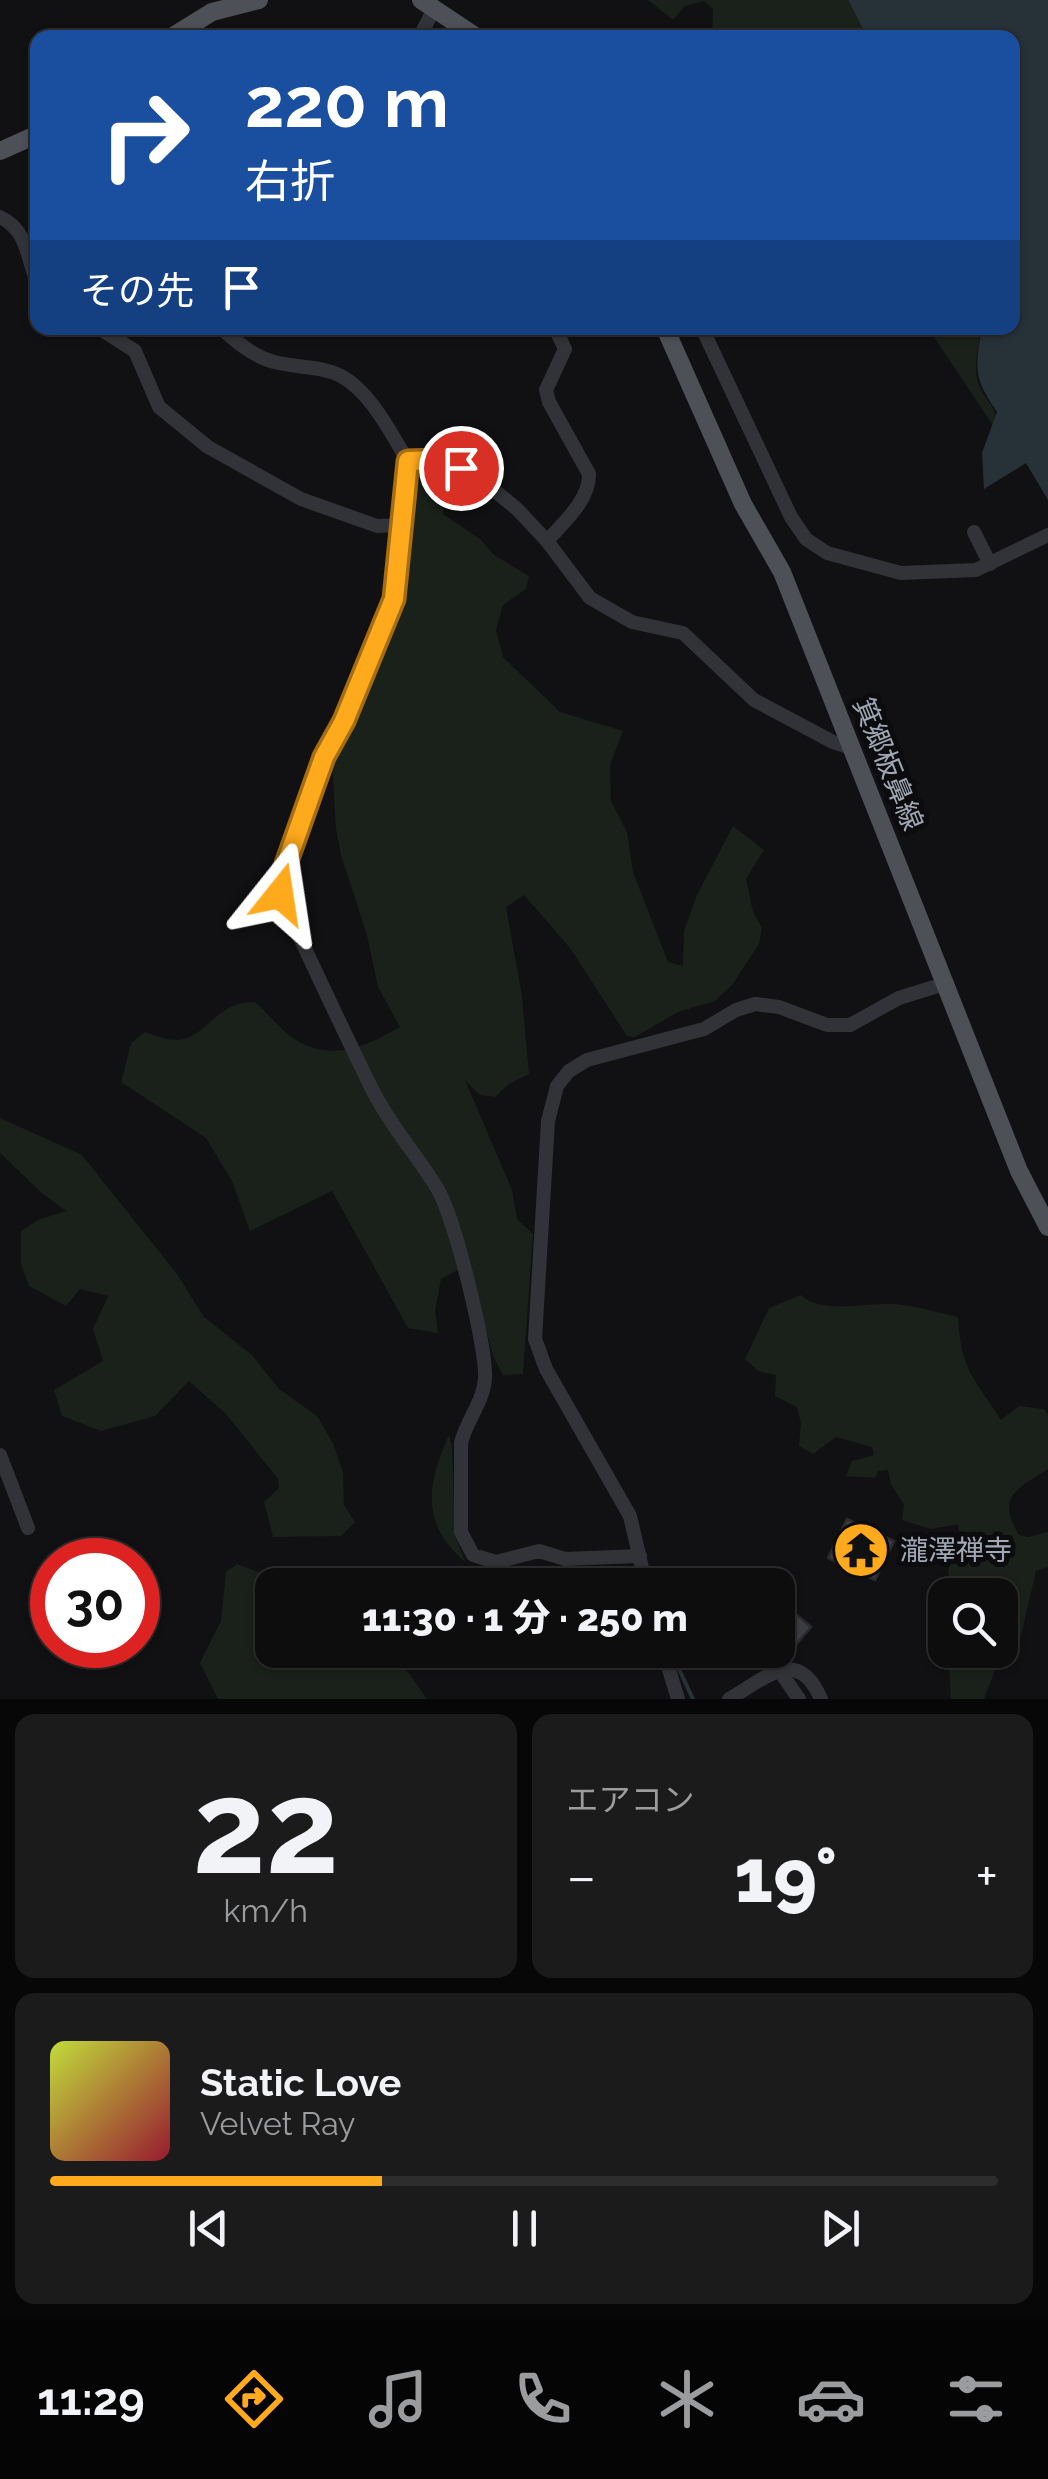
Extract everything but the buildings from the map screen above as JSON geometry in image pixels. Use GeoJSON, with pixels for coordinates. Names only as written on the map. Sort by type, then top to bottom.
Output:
{"type":"FeatureCollection","features":[{"type":"Feature","properties":{"kind":"main road"},"geometry":{"type":"LineString","coordinates":[[183,30],[212,12],[259,0]]}},
{"type":"Feature","properties":{"kind":"main road"},"geometry":{"type":"LineString","coordinates":[[428,3],[467,30]]}},
{"type":"Feature","properties":{"kind":"main road"},"geometry":{"type":"LineString","coordinates":[[0,152],[30,138]]}},
{"type":"Feature","properties":{"kind":"main road","name":"箕郷板鼻線"},"geometry":{"type":"LineString","coordinates":[[668,335],[743,504],[782,572],[1019,1170],[1048,1227]]}},
{"type":"Feature","properties":{"kind":"street"},"geometry":{"type":"LineString","coordinates":[[421,30],[428,3]]}},
{"type":"Feature","properties":{"kind":"street"},"geometry":{"type":"LineString","coordinates":[[0,217],[12,223],[24,239],[30,258]]}},
{"type":"Feature","properties":{"kind":"street"},"geometry":{"type":"LineString","coordinates":[[110,335],[135,351],[159,408],[208,446],[301,499],[377,526],[402,525]]}},
{"type":"Feature","properties":{"kind":"street"},"geometry":{"type":"LineString","coordinates":[[229,335],[267,360],[320,368],[344,378],[384,424],[408,461],[394,599],[344,721],[324,757],[280,881],[280,894],[374,1094],[452,1216],[485,1379],[461,1442],[462,1532],[467,1548],[480,1558],[496,1562],[538,1551],[564,1559],[640,1556]]}},
{"type":"Feature","properties":{"kind":"street"},"geometry":{"type":"LineString","coordinates":[[548,541],[590,484],[589,474],[546,390],[565,349],[559,335]]}},
{"type":"Feature","properties":{"kind":"street"},"geometry":{"type":"LineString","coordinates":[[705,335],[783,502],[800,532],[828,554],[900,573],[976,570],[1048,535]]}},
{"type":"Feature","properties":{"kind":"street"},"geometry":{"type":"LineString","coordinates":[[408,461],[438,460],[461,468],[516,510],[548,541],[590,598],[632,622],[684,633],[754,700],[832,742],[852,748]]}},
{"type":"Feature","properties":{"kind":"street"},"geometry":{"type":"LineString","coordinates":[[974,532],[990,564]]}},
{"type":"Feature","properties":{"kind":"street"},"geometry":{"type":"LineString","coordinates":[[642,1568],[630,1516],[546,1369],[535,1339],[548,1121],[557,1086],[569,1071],[587,1060],[704,1029],[746,1006],[779,1007],[838,1027],[857,1023],[899,998],[947,983]]}},
{"type":"Feature","properties":{"kind":"street"},"geometry":{"type":"LineString","coordinates":[[0,1455],[28,1528]]}},
{"type":"Feature","properties":{"kind":"street"},"geometry":{"type":"LineString","coordinates":[[669,1668],[678,1699]]}},
{"type":"Feature","properties":{"kind":"street"},"geometry":{"type":"LineString","coordinates":[[729,1699],[779,1670],[798,1669],[811,1678],[821,1699]]}},
{"type":"Feature","properties":{"kind":"street"},"geometry":{"type":"LineString","coordinates":[[779,1670],[799,1699]]}},
{"type":"Feature","properties":{"kind":"shaded area"},"geometry":{"type":"Polygon","coordinates":[[[648,0],[848,0],[863,30],[712,30],[713,9],[704,1],[685,6],[673,20],[648,0]]]}},
{"type":"Feature","properties":{"kind":"shaded area"},"geometry":{"type":"Polygon","coordinates":[[[848,0],[1048,0],[1048,500],[1026,463],[984,489],[982,453],[997,412],[978,372],[981,335],[1020,335],[1020,30],[863,30],[848,0]]]}},
{"type":"Feature","properties":{"kind":"shaded area"},"geometry":{"type":"Polygon","coordinates":[[[933,335],[981,335],[977,378],[994,410],[996,430],[933,335]]]}},
{"type":"Feature","properties":{"kind":"shaded area"},"geometry":{"type":"Polygon","coordinates":[[[425,476],[447,483],[443,514],[481,540],[494,555],[529,576],[526,589],[503,605],[496,630],[503,657],[560,712],[623,731],[610,765],[611,801],[627,832],[633,872],[668,962],[683,966],[684,931],[697,895],[733,826],[764,850],[746,879],[753,912],[762,928],[759,944],[732,985],[715,1001],[678,1012],[635,1037],[627,1036],[570,948],[524,895],[506,907],[522,996],[529,1074],[495,1097],[480,1095],[465,1080],[512,1190],[517,1219],[533,1234],[523,1374],[503,1375],[493,1356],[469,1264],[441,1279],[435,1311],[438,1333],[408,1328],[332,1191],[250,1231],[232,1181],[206,1138],[121,1082],[131,1043],[145,1032],[169,1040],[188,1038],[221,1013],[241,1004],[255,1002],[291,1037],[323,1050],[350,1049],[400,1027],[378,987],[367,935],[341,855],[332,762],[404,603],[416,485],[425,476]]]}},
{"type":"Feature","properties":{"kind":"shaded area"},"geometry":{"type":"Polygon","coordinates":[[[0,1118],[82,1155],[177,1274],[204,1317],[252,1355],[279,1389],[317,1416],[333,1443],[343,1472],[344,1505],[355,1522],[341,1536],[273,1537],[264,1502],[279,1488],[278,1479],[226,1414],[189,1381],[155,1416],[101,1431],[62,1416],[54,1390],[103,1361],[93,1329],[108,1296],[80,1289],[66,1306],[29,1286],[21,1264],[21,1231],[38,1220],[66,1211],[0,1153],[0,1118]]]}},
{"type":"Feature","properties":{"kind":"shaded area"},"geometry":{"type":"Polygon","coordinates":[[[801,1295],[820,1305],[895,1304],[958,1317],[966,1362],[1001,1420],[1019,1406],[1044,1409],[1048,1415],[1048,1469],[1014,1494],[1009,1510],[1019,1535],[1048,1532],[1048,1567],[1036,1571],[1018,1637],[1018,1578],[949,1578],[960,1537],[958,1524],[931,1529],[902,1520],[904,1505],[891,1484],[888,1470],[878,1471],[875,1478],[846,1476],[852,1461],[874,1455],[872,1447],[836,1437],[813,1454],[799,1446],[801,1423],[797,1407],[775,1396],[776,1375],[758,1371],[745,1359],[769,1308],[801,1295]]]}},
{"type":"Feature","properties":{"kind":"shaded area"},"geometry":{"type":"Polygon","coordinates":[[[449,1435],[455,1535],[465,1562],[440,1533],[434,1518],[433,1486],[449,1435]]]}},
{"type":"Feature","properties":{"kind":"shaded area"},"geometry":{"type":"Polygon","coordinates":[[[237,1564],[255,1571],[255,1668],[405,1668],[427,1699],[218,1699],[200,1663],[221,1621],[226,1572],[237,1564]]]}},
{"type":"Feature","properties":{"kind":"shaded area"},"geometry":{"type":"Polygon","coordinates":[[[949,1668],[995,1668],[984,1699],[951,1699],[949,1668]]]}},
{"type":"Feature","properties":{"kind":"waterway"},"geometry":{"type":"LineString","coordinates":[[678,1668],[693,1699]]}},
{"type":"Feature","properties":{"kind":"place","name":"瀧澤禅寺"},"geometry":{"type":"Point","coordinates":[861,1550]}},
{"type":"Feature","properties":{"kind":"route"},"geometry":{"type":"LineString","coordinates":[[280,894],[280,881],[324,757],[344,721],[394,599],[408,461],[438,460],[461,468]]}}]}
